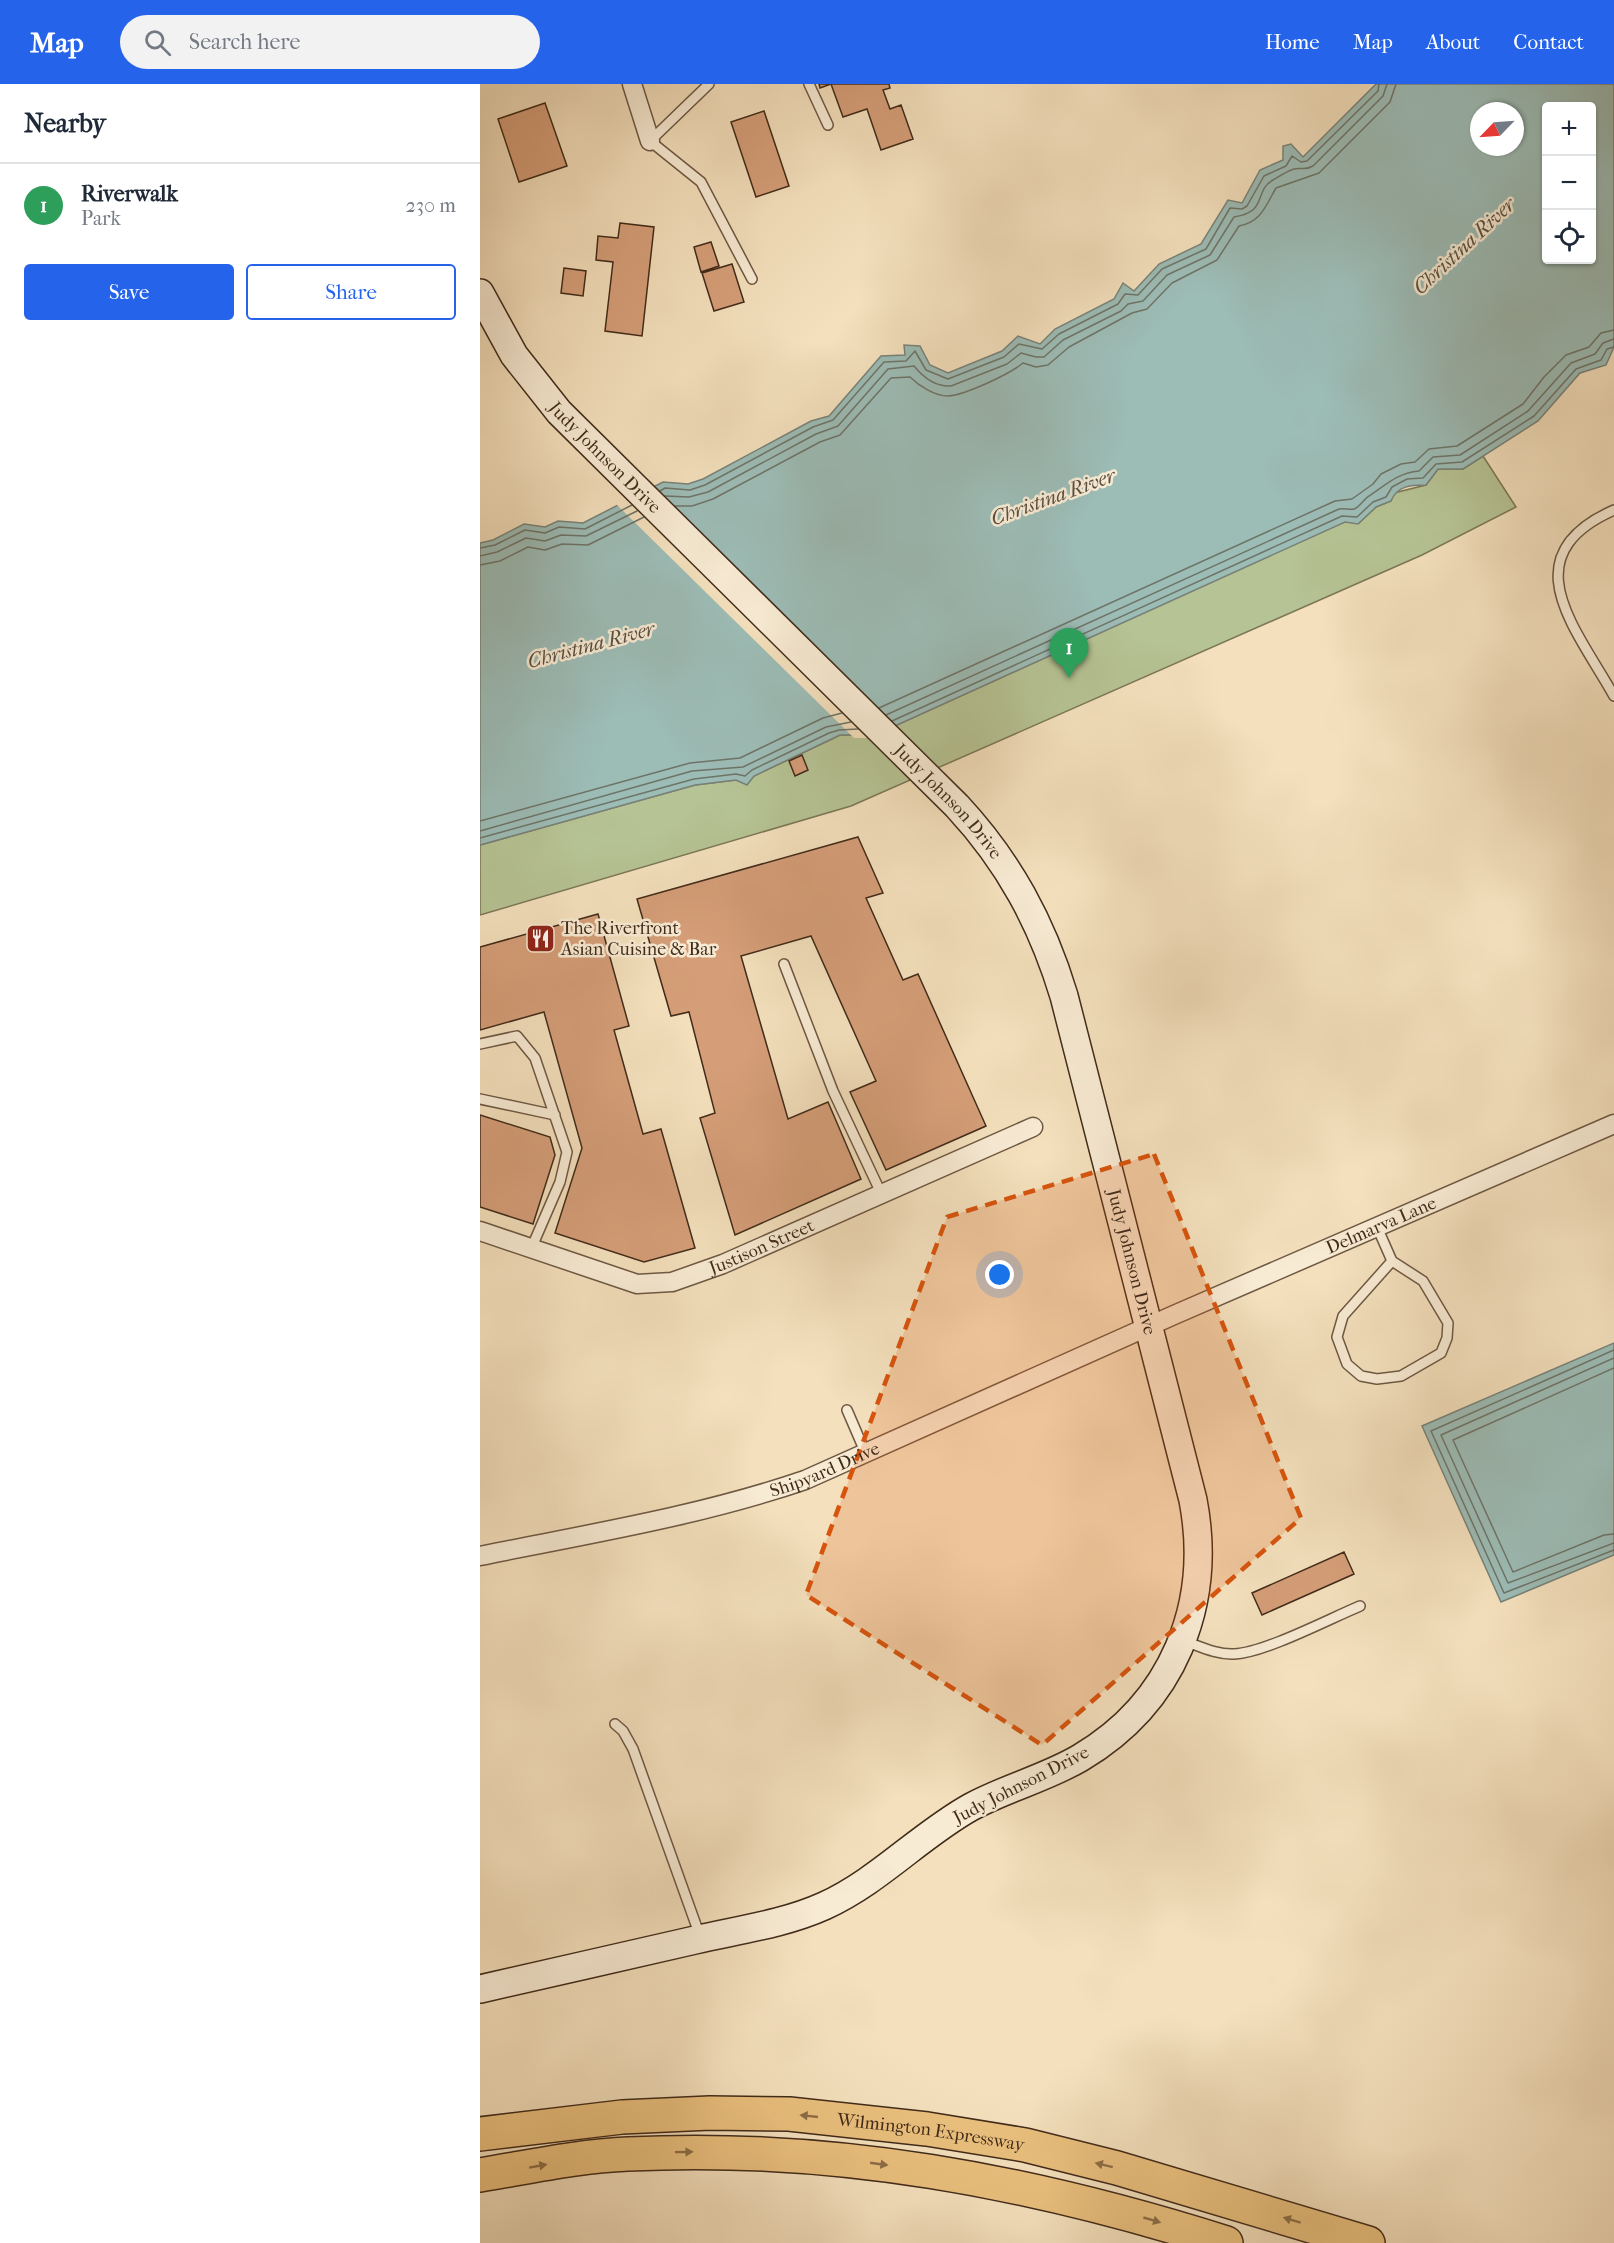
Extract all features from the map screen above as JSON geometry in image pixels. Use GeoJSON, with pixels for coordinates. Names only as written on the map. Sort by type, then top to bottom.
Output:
{"type":"FeatureCollection","features":[{"type":"Feature","properties":{"kind":"highway","name":"Wilmington Expressway"},"geometry":{"type":"LineString","coordinates":[[480,2134],[622,2116],[710,2113],[789,2114],[981,2137],[1025,2145],[1117,2168],[1368,2243]]}},
{"type":"Feature","properties":{"kind":"highway"},"geometry":{"type":"LineString","coordinates":[[480,2175],[626,2154],[779,2153],[985,2179],[1153,2220],[1226,2243]]}},
{"type":"Feature","properties":{"kind":"street"},"geometry":{"type":"LineString","coordinates":[[632,84],[650,141]]}},
{"type":"Feature","properties":{"kind":"street","name":"Judy Johnson Drive"},"geometry":{"type":"LineString","coordinates":[[480,293],[504,340],[534,384],[609,462],[933,782],[973,824],[1001,860],[1028,901],[1045,938],[1071,1026],[1149,1327],[1198,1525],[1199,1574],[1193,1608],[1182,1640],[1157,1688],[1135,1715],[1079,1759],[989,1798],[955,1816],[871,1881],[832,1902],[789,1918],[480,1987]]}},
{"type":"Feature","properties":{"kind":"street","name":"Delmarva Lane"},"geometry":{"type":"LineString","coordinates":[[1149,1327],[1614,1124]]}},
{"type":"Feature","properties":{"kind":"street","name":"Justison Street"},"geometry":{"type":"LineString","coordinates":[[480,1232],[637,1284],[672,1282],[723,1264],[1033,1127]]}},
{"type":"Feature","properties":{"kind":"street","name":"Shipyard Drive"},"geometry":{"type":"LineString","coordinates":[[480,1556],[760,1494],[805,1480],[1149,1327]]}},
{"type":"Feature","properties":{"kind":"lane"},"geometry":{"type":"LineString","coordinates":[[709,84],[650,141],[701,182],[752,279]]}},
{"type":"Feature","properties":{"kind":"lane"},"geometry":{"type":"LineString","coordinates":[[809,84],[828,125]]}},
{"type":"Feature","properties":{"kind":"lane"},"geometry":{"type":"LineString","coordinates":[[1614,510],[1589,521],[1567,543],[1557,567],[1560,600],[1614,696]]}},
{"type":"Feature","properties":{"kind":"lane"},"geometry":{"type":"LineString","coordinates":[[784,964],[833,1091],[881,1193]]}},
{"type":"Feature","properties":{"kind":"lane"},"geometry":{"type":"LineString","coordinates":[[480,1044],[517,1036],[535,1058],[567,1152],[560,1182],[531,1249]]}},
{"type":"Feature","properties":{"kind":"lane"},"geometry":{"type":"LineString","coordinates":[[480,1099],[555,1115]]}},
{"type":"Feature","properties":{"kind":"lane"},"geometry":{"type":"LineString","coordinates":[[1377,1227],[1392,1261],[1423,1281],[1448,1323],[1447,1338],[1441,1353],[1401,1376],[1377,1379],[1361,1376],[1347,1364],[1337,1337],[1343,1316],[1392,1261]]}},
{"type":"Feature","properties":{"kind":"lane"},"geometry":{"type":"LineString","coordinates":[[847,1410],[866,1454]]}},
{"type":"Feature","properties":{"kind":"lane"},"geometry":{"type":"LineString","coordinates":[[1182,1640],[1214,1652],[1233,1654],[1261,1648],[1360,1606]]}},
{"type":"Feature","properties":{"kind":"lane"},"geometry":{"type":"LineString","coordinates":[[615,1724],[623,1731],[633,1749],[701,1938]]}},
{"type":"Feature","properties":{"kind":"highlighted area"},"geometry":{"type":"Polygon","coordinates":[[[1154,1154],[1301,1518],[1042,1745],[806,1595],[947,1217],[1154,1154]]]}},
{"type":"Feature","properties":{"kind":"green space"},"geometry":{"type":"Polygon","coordinates":[[[1483,456],[1516,507],[1422,555],[851,806],[480,915],[480,845],[695,785],[736,780],[747,784],[754,776],[840,735],[875,735],[1345,521],[1359,523],[1376,507],[1391,501],[1394,493],[1426,485],[1438,469],[1463,469],[1483,456]]]}},
{"type":"Feature","properties":{"kind":"water","name":"Christina River"},"geometry":{"type":"Polygon","coordinates":[[[1376,84],[1614,84],[1614,347],[1606,365],[1580,373],[1538,421],[1463,469],[1438,469],[1426,485],[1400,489],[1391,501],[1376,507],[1358,524],[1345,522],[875,735],[840,735],[754,776],[747,785],[736,780],[695,785],[480,845],[480,543],[493,540],[524,524],[545,527],[558,521],[583,523],[663,482],[688,484],[703,479],[811,421],[829,416],[881,356],[905,355],[904,345],[920,346],[930,365],[948,373],[1002,351],[1018,336],[1040,344],[1055,329],[1114,299],[1123,283],[1134,291],[1159,264],[1201,244],[1228,200],[1242,203],[1260,170],[1283,160],[1283,146],[1291,144],[1303,157],[1376,84]]]}},
{"type":"Feature","properties":{"kind":"water"},"geometry":{"type":"Polygon","coordinates":[[[1614,1343],[1614,1555],[1501,1602],[1422,1426],[1614,1343]]]}},
{"type":"Feature","properties":{"kind":"pier"},"geometry":{"type":"Polygon","coordinates":[[[651,485],[876,738],[854,738],[615,503],[651,485]]]}},
{"type":"Feature","properties":{"kind":"building"},"geometry":{"type":"Polygon","coordinates":[[[819,84],[831,84],[820,88],[819,84]]]}},
{"type":"Feature","properties":{"kind":"building"},"geometry":{"type":"Polygon","coordinates":[[[831,84],[889,84],[890,88],[883,90],[890,109],[901,105],[913,139],[881,150],[867,109],[843,117],[831,84]]]}},
{"type":"Feature","properties":{"kind":"building"},"geometry":{"type":"Polygon","coordinates":[[[545,103],[567,166],[519,182],[498,119],[545,103]]]}},
{"type":"Feature","properties":{"kind":"building"},"geometry":{"type":"Polygon","coordinates":[[[764,111],[789,186],[756,197],[731,122],[764,111]]]}},
{"type":"Feature","properties":{"kind":"building"},"geometry":{"type":"Polygon","coordinates":[[[620,223],[654,227],[642,336],[605,331],[613,262],[596,260],[598,236],[618,238],[620,223]]]}},
{"type":"Feature","properties":{"kind":"building"},"geometry":{"type":"Polygon","coordinates":[[[711,242],[719,266],[701,272],[694,247],[711,242]]]}},
{"type":"Feature","properties":{"kind":"building"},"geometry":{"type":"Polygon","coordinates":[[[732,264],[744,302],[714,311],[702,273],[732,264]]]}},
{"type":"Feature","properties":{"kind":"building"},"geometry":{"type":"Polygon","coordinates":[[[564,268],[586,271],[583,296],[561,293],[564,268]]]}},
{"type":"Feature","properties":{"kind":"building"},"geometry":{"type":"Polygon","coordinates":[[[802,755],[808,770],[795,776],[789,761],[802,755]]]}},
{"type":"Feature","properties":{"kind":"building"},"geometry":{"type":"Polygon","coordinates":[[[858,837],[883,893],[866,898],[903,980],[918,974],[986,1126],[886,1170],[850,1092],[876,1081],[811,936],[741,956],[788,1119],[828,1102],[861,1179],[735,1235],[700,1118],[715,1113],[689,1012],[671,1016],[637,899],[858,837]]]}},
{"type":"Feature","properties":{"kind":"building"},"geometry":{"type":"Polygon","coordinates":[[[598,914],[629,1026],[614,1030],[643,1134],[661,1129],[695,1248],[644,1262],[555,1233],[582,1148],[544,1012],[480,1030],[480,947],[598,914]]]}},
{"type":"Feature","properties":{"kind":"building"},"geometry":{"type":"Polygon","coordinates":[[[480,1115],[550,1137],[555,1155],[533,1224],[480,1207],[480,1115]]]}},
{"type":"Feature","properties":{"kind":"building"},"geometry":{"type":"Polygon","coordinates":[[[1344,1552],[1354,1574],[1262,1615],[1252,1593],[1344,1552]]]}},
{"type":"Feature","properties":{"kind":"place","name":"Riverwalk"},"geometry":{"type":"Point","coordinates":[1069,678]}},
{"type":"Feature","properties":{"kind":"place","name":"The Riverfront Asian Cuisine & Bar"},"geometry":{"type":"Point","coordinates":[540,938]}}]}
